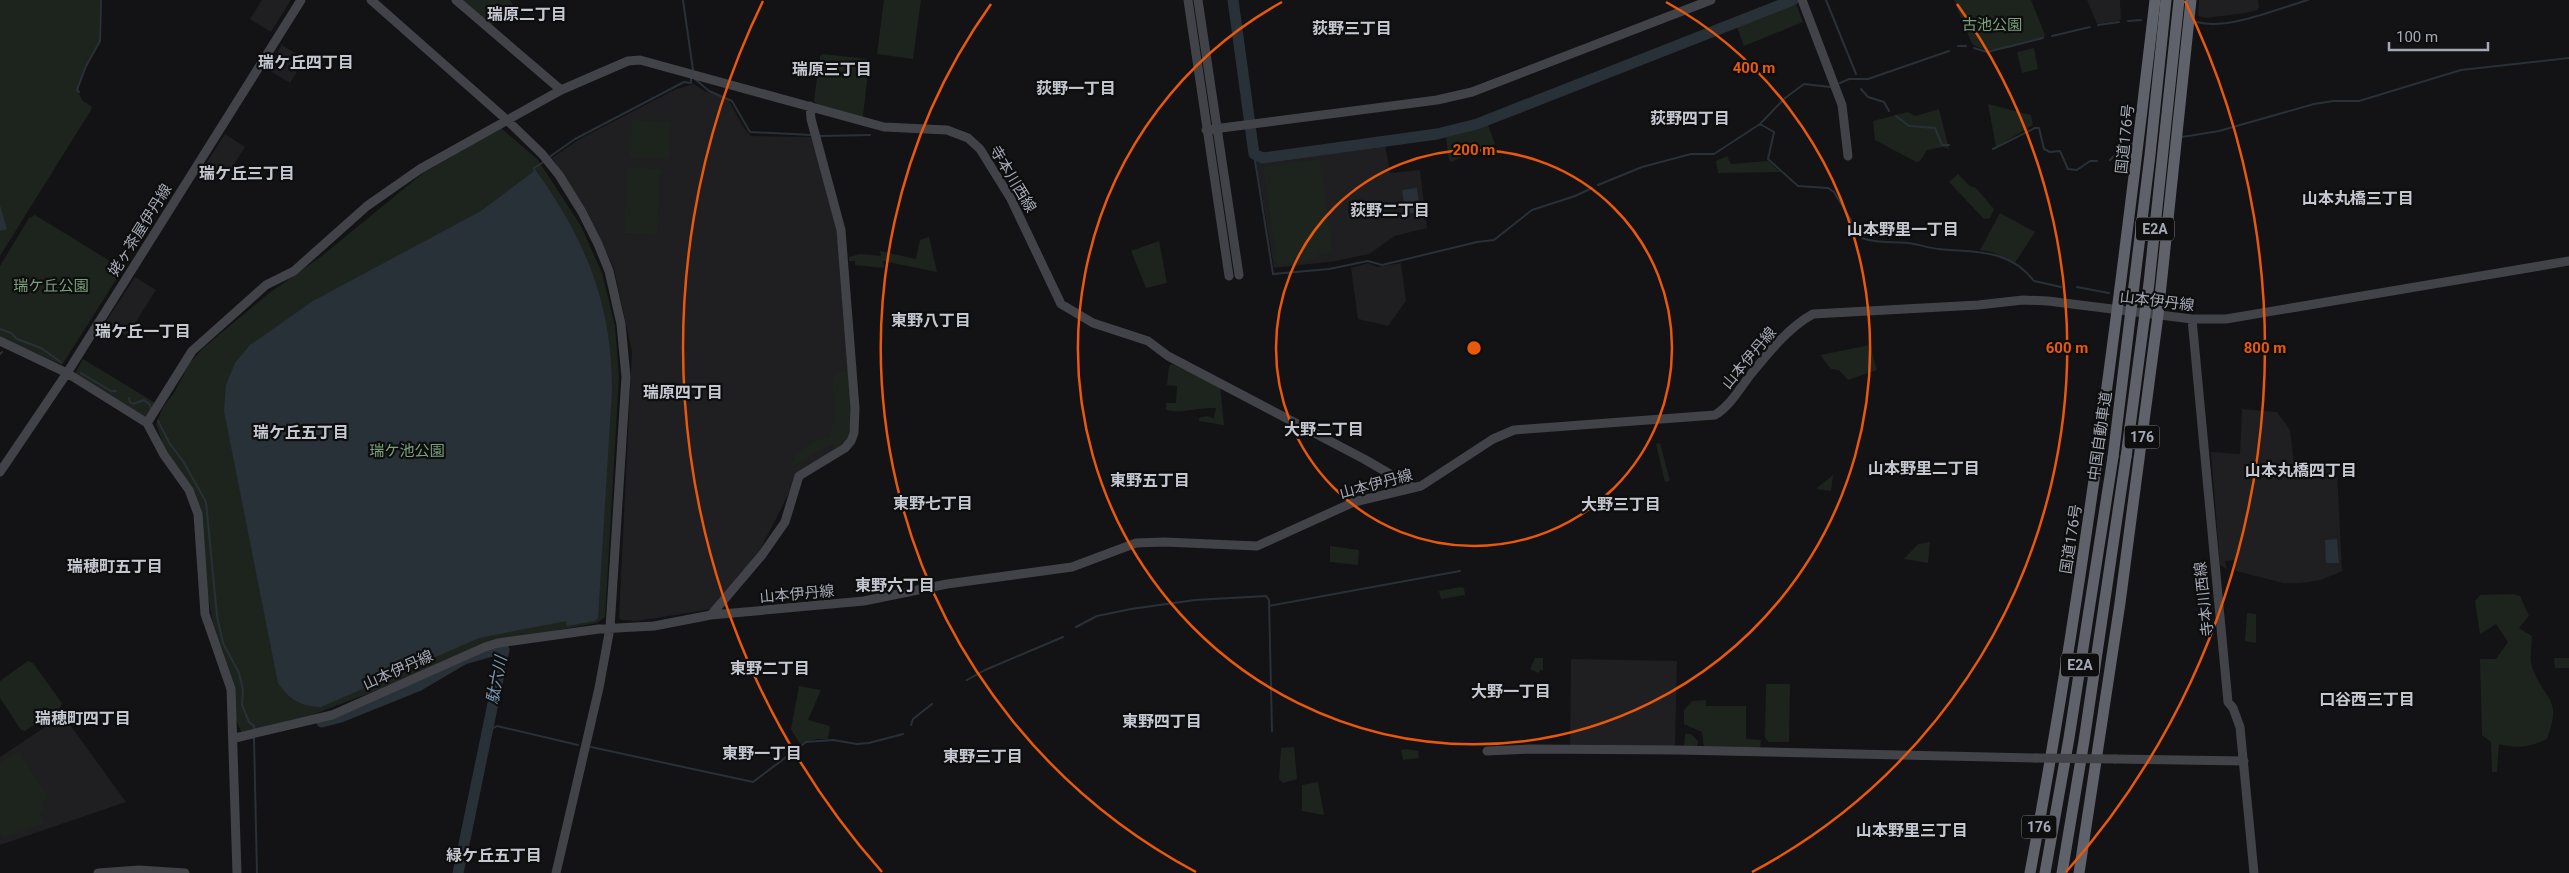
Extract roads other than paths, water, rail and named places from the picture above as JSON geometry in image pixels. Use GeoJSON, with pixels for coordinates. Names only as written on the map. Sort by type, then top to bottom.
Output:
{"type":"FeatureCollection","features":[{"type":"Feature","properties":{"kind":"highway","name":"国道176号"},"geometry":{"type":"LineString","coordinates":[[2030,873],[2082,566],[2118,310],[2155,0]]}},
{"type":"Feature","properties":{"kind":"highway","name":"中国自動車道"},"geometry":{"type":"LineString","coordinates":[[2045,873],[2113,457],[2150,155],[2166,0]]}},
{"type":"Feature","properties":{"kind":"highway","name":"中国自動車道"},"geometry":{"type":"LineString","coordinates":[[2062,873],[2086,731],[2126,457],[2151,266],[2179,0]]}},
{"type":"Feature","properties":{"kind":"highway","name":"176"},"geometry":{"type":"LineString","coordinates":[[2079,873],[2120,603],[2158,315],[2191,0]]}},
{"type":"Feature","properties":{"kind":"main road","name":"姥ヶ茶屋伊丹線"},"geometry":{"type":"LineString","coordinates":[[0,472],[67,373],[301,0]]}},
{"type":"Feature","properties":{"kind":"main road"},"geometry":{"type":"LineString","coordinates":[[371,0],[508,121],[553,168],[582,212],[609,271],[621,324],[626,377],[610,628],[597,696],[556,873]]}},
{"type":"Feature","properties":{"kind":"main road"},"geometry":{"type":"LineString","coordinates":[[456,0],[560,90]]}},
{"type":"Feature","properties":{"kind":"main road"},"geometry":{"type":"LineString","coordinates":[[1188,0],[1196,24],[1216,129],[1239,275]]}},
{"type":"Feature","properties":{"kind":"main road"},"geometry":{"type":"LineString","coordinates":[[1198,0],[1196,24],[1206,130],[1229,276]]}},
{"type":"Feature","properties":{"kind":"main road"},"geometry":{"type":"LineString","coordinates":[[1206,130],[1437,100],[1472,92],[1712,0]]}},
{"type":"Feature","properties":{"kind":"main road"},"geometry":{"type":"LineString","coordinates":[[1802,0],[1842,106],[1848,156]]}},
{"type":"Feature","properties":{"kind":"main road","name":"寺本川西線"},"geometry":{"type":"LineString","coordinates":[[147,423],[192,351],[266,285],[294,270],[367,206],[420,169],[560,90],[634,60],[645,60],[889,128],[941,130],[968,138],[980,149],[1011,199],[1060,304],[1093,323],[1148,341],[1168,356],[1364,459],[1414,488]]}},
{"type":"Feature","properties":{"kind":"main road"},"geometry":{"type":"LineString","coordinates":[[711,615],[762,555],[785,522],[799,476],[845,448],[854,433],[855,408],[841,230],[811,118],[810,106]]}},
{"type":"Feature","properties":{"kind":"main road","name":"山本伊丹線"},"geometry":{"type":"LineString","coordinates":[[235,738],[332,715],[485,647],[610,628],[654,626],[711,615],[843,604],[947,584],[1064,568],[1136,543],[1164,542],[1257,546],[1354,502],[1428,483],[1493,439],[1514,430],[1715,415],[1729,404],[1752,372],[1792,329],[1813,314],[1978,305],[2023,300],[2192,320],[2242,317],[2569,261]]}},
{"type":"Feature","properties":{"kind":"main road","name":"寺本川西線"},"geometry":{"type":"LineString","coordinates":[[2192,320],[2228,702],[2237,717],[2240,727],[2254,873]]}},
{"type":"Feature","properties":{"kind":"main road"},"geometry":{"type":"LineString","coordinates":[[0,341],[67,373],[147,423],[164,455],[189,490],[195,504],[205,614],[232,690],[235,738],[237,873]]}},
{"type":"Feature","properties":{"kind":"main road"},"geometry":{"type":"LineString","coordinates":[[1487,751],[1530,749],[1678,750],[2244,761]]}},
{"type":"Feature","properties":{"kind":"main road"},"geometry":{"type":"LineString","coordinates":[[98,873],[139,870],[185,873]]}},
{"type":"Feature","properties":{"kind":"waterway"},"geometry":{"type":"LineString","coordinates":[[79,92],[77,90],[86,66],[100,41],[101,0]]}},
{"type":"Feature","properties":{"kind":"waterway"},"geometry":{"type":"LineString","coordinates":[[683,0],[693,70]]}},
{"type":"Feature","properties":{"kind":"waterway"},"geometry":{"type":"LineString","coordinates":[[1233,0],[1254,154],[1263,158],[1437,134],[1477,124],[1793,0]]}},
{"type":"Feature","properties":{"kind":"waterway"},"geometry":{"type":"LineString","coordinates":[[1826,0],[1856,74]]}},
{"type":"Feature","properties":{"kind":"waterway"},"geometry":{"type":"LineString","coordinates":[[2197,22],[2209,24],[2238,21],[2308,0]]}},
{"type":"Feature","properties":{"kind":"waterway"},"geometry":{"type":"LineString","coordinates":[[2128,21],[2141,20]]}},
{"type":"Feature","properties":{"kind":"waterway"},"geometry":{"type":"LineString","coordinates":[[2098,25],[2119,22]]}},
{"type":"Feature","properties":{"kind":"waterway"},"geometry":{"type":"LineString","coordinates":[[2052,36],[2090,27]]}},
{"type":"Feature","properties":{"kind":"waterway"},"geometry":{"type":"LineString","coordinates":[[1974,48],[1987,52],[2043,38]]}},
{"type":"Feature","properties":{"kind":"waterway"},"geometry":{"type":"LineString","coordinates":[[1958,46],[1966,46]]}},
{"type":"Feature","properties":{"kind":"waterway"},"geometry":{"type":"LineString","coordinates":[[1840,83],[1849,79],[1868,79],[1949,51]]}},
{"type":"Feature","properties":{"kind":"waterway"},"geometry":{"type":"LineString","coordinates":[[2182,137],[2219,131],[2314,104],[2333,101],[2359,101],[2461,70],[2569,58]]}},
{"type":"Feature","properties":{"kind":"waterway"},"geometry":{"type":"LineString","coordinates":[[548,158],[575,139],[684,82],[691,83],[691,78]]}},
{"type":"Feature","properties":{"kind":"waterway"},"geometry":{"type":"LineString","coordinates":[[695,79],[709,91],[732,101],[750,132],[811,135]]}},
{"type":"Feature","properties":{"kind":"waterway"},"geometry":{"type":"LineString","coordinates":[[1760,124],[1785,98],[1804,84],[1830,87]]}},
{"type":"Feature","properties":{"kind":"waterway"},"geometry":{"type":"LineString","coordinates":[[1861,89],[1868,97],[1884,102],[1889,111]]}},
{"type":"Feature","properties":{"kind":"waterway"},"geometry":{"type":"LineString","coordinates":[[1896,116],[1909,126],[1935,128],[1942,145],[1949,145]]}},
{"type":"Feature","properties":{"kind":"waterway"},"geometry":{"type":"LineString","coordinates":[[1598,185],[1642,167],[1691,154],[1714,154],[1760,124],[1774,132],[1768,159],[1798,186],[1828,188],[1834,192],[1862,238],[1874,241],[1908,243],[1991,254],[2014,263],[2034,281],[2061,287]]}},
{"type":"Feature","properties":{"kind":"waterway"},"geometry":{"type":"LineString","coordinates":[[1993,149],[2035,128],[2039,128],[2044,149],[2050,152],[2060,151],[2068,169],[2077,170],[2090,161],[2097,161]]}},
{"type":"Feature","properties":{"kind":"waterway"},"geometry":{"type":"LineString","coordinates":[[820,136],[870,135]]}},
{"type":"Feature","properties":{"kind":"waterway"},"geometry":{"type":"LineString","coordinates":[[2110,160],[2120,150],[2132,144]]}},
{"type":"Feature","properties":{"kind":"waterway"},"geometry":{"type":"LineString","coordinates":[[1254,154],[1273,274],[1329,269],[1368,261],[1382,265],[1477,242],[1494,240],[1532,210],[1575,196],[1592,188]]}},
{"type":"Feature","properties":{"kind":"waterway"},"geometry":{"type":"LineString","coordinates":[[534,168],[545,161]]}},
{"type":"Feature","properties":{"kind":"waterway"},"geometry":{"type":"LineString","coordinates":[[2077,287],[2109,293]]}},
{"type":"Feature","properties":{"kind":"waterway"},"geometry":{"type":"LineString","coordinates":[[0,329],[11,333],[17,339],[41,348],[61,362]]}},
{"type":"Feature","properties":{"kind":"waterway"},"geometry":{"type":"LineString","coordinates":[[81,373],[111,391],[116,391]]}},
{"type":"Feature","properties":{"kind":"waterway"},"geometry":{"type":"LineString","coordinates":[[129,398],[133,404],[144,400],[150,405],[151,409]]}},
{"type":"Feature","properties":{"kind":"waterway"},"geometry":{"type":"LineString","coordinates":[[158,421],[206,502],[217,616],[223,643],[239,673],[243,690],[242,705],[249,722],[254,726],[254,731]]}},
{"type":"Feature","properties":{"kind":"waterway"},"geometry":{"type":"LineString","coordinates":[[1269,606],[1460,571]]}},
{"type":"Feature","properties":{"kind":"waterway"},"geometry":{"type":"LineString","coordinates":[[1076,627],[1097,616],[1131,609],[1195,600],[1266,596],[1269,600],[1272,731]]}},
{"type":"Feature","properties":{"kind":"waterway"},"geometry":{"type":"LineString","coordinates":[[967,680],[985,670],[1063,637]]}},
{"type":"Feature","properties":{"kind":"waterway","name":"駄六川"},"geometry":{"type":"LineString","coordinates":[[322,722],[341,717],[418,686],[464,659],[503,648],[458,873]]}},
{"type":"Feature","properties":{"kind":"waterway"},"geometry":{"type":"LineString","coordinates":[[911,725],[913,719],[932,704]]}},
{"type":"Feature","properties":{"kind":"waterway"},"geometry":{"type":"LineString","coordinates":[[488,731],[497,726],[578,745]]}},
{"type":"Feature","properties":{"kind":"waterway"},"geometry":{"type":"LineString","coordinates":[[591,747],[753,782],[806,742],[833,740],[857,744],[869,743],[903,734]]}},
{"type":"Feature","properties":{"kind":"waterway"},"geometry":{"type":"LineString","coordinates":[[254,738],[257,873]]}},
{"type":"Feature","properties":{"kind":"district","name":"瑞原二丁目"},"geometry":{"type":"Point","coordinates":[527,14]}},
{"type":"Feature","properties":{"kind":"district","name":"荻野三丁目"},"geometry":{"type":"Point","coordinates":[1352,28]}},
{"type":"Feature","properties":{"kind":"district","name":"瑞ケ丘四丁目"},"geometry":{"type":"Point","coordinates":[306,62]}},
{"type":"Feature","properties":{"kind":"district","name":"瑞原三丁目"},"geometry":{"type":"Point","coordinates":[832,69]}},
{"type":"Feature","properties":{"kind":"district","name":"荻野一丁目"},"geometry":{"type":"Point","coordinates":[1076,88]}},
{"type":"Feature","properties":{"kind":"district","name":"荻野四丁目"},"geometry":{"type":"Point","coordinates":[1690,118]}},
{"type":"Feature","properties":{"kind":"district","name":"瑞ケ丘三丁目"},"geometry":{"type":"Point","coordinates":[247,173]}},
{"type":"Feature","properties":{"kind":"district","name":"山本丸橋三丁目"},"geometry":{"type":"Point","coordinates":[2358,198]}},
{"type":"Feature","properties":{"kind":"district","name":"荻野二丁目"},"geometry":{"type":"Point","coordinates":[1390,210]}},
{"type":"Feature","properties":{"kind":"district","name":"山本野里一丁目"},"geometry":{"type":"Point","coordinates":[1903,229]}},
{"type":"Feature","properties":{"kind":"district","name":"東野八丁目"},"geometry":{"type":"Point","coordinates":[931,320]}},
{"type":"Feature","properties":{"kind":"district","name":"瑞ケ丘一丁目"},"geometry":{"type":"Point","coordinates":[143,331]}},
{"type":"Feature","properties":{"kind":"district","name":"瑞原四丁目"},"geometry":{"type":"Point","coordinates":[683,392]}},
{"type":"Feature","properties":{"kind":"district","name":"大野二丁目"},"geometry":{"type":"Point","coordinates":[1324,429]}},
{"type":"Feature","properties":{"kind":"district","name":"瑞ケ丘五丁目"},"geometry":{"type":"Point","coordinates":[301,432]}},
{"type":"Feature","properties":{"kind":"district","name":"山本野里二丁目"},"geometry":{"type":"Point","coordinates":[1924,468]}},
{"type":"Feature","properties":{"kind":"district","name":"山本丸橋四丁目"},"geometry":{"type":"Point","coordinates":[2301,470]}},
{"type":"Feature","properties":{"kind":"district","name":"東野五丁目"},"geometry":{"type":"Point","coordinates":[1150,480]}},
{"type":"Feature","properties":{"kind":"district","name":"東野七丁目"},"geometry":{"type":"Point","coordinates":[933,503]}},
{"type":"Feature","properties":{"kind":"district","name":"大野三丁目"},"geometry":{"type":"Point","coordinates":[1621,504]}},
{"type":"Feature","properties":{"kind":"district","name":"瑞穂町五丁目"},"geometry":{"type":"Point","coordinates":[115,566]}},
{"type":"Feature","properties":{"kind":"district","name":"東野六丁目"},"geometry":{"type":"Point","coordinates":[895,585]}},
{"type":"Feature","properties":{"kind":"district","name":"東野二丁目"},"geometry":{"type":"Point","coordinates":[770,668]}},
{"type":"Feature","properties":{"kind":"district","name":"大野一丁目"},"geometry":{"type":"Point","coordinates":[1511,691]}},
{"type":"Feature","properties":{"kind":"district","name":"口谷西三丁目"},"geometry":{"type":"Point","coordinates":[2367,699]}},
{"type":"Feature","properties":{"kind":"district","name":"瑞穂町四丁目"},"geometry":{"type":"Point","coordinates":[83,718]}},
{"type":"Feature","properties":{"kind":"district","name":"東野四丁目"},"geometry":{"type":"Point","coordinates":[1162,721]}},
{"type":"Feature","properties":{"kind":"district","name":"東野一丁目"},"geometry":{"type":"Point","coordinates":[762,753]}},
{"type":"Feature","properties":{"kind":"district","name":"東野三丁目"},"geometry":{"type":"Point","coordinates":[983,756]}},
{"type":"Feature","properties":{"kind":"district","name":"山本野里三丁目"},"geometry":{"type":"Point","coordinates":[1912,830]}},
{"type":"Feature","properties":{"kind":"district","name":"緑ケ丘五丁目"},"geometry":{"type":"Point","coordinates":[494,855]}},
{"type":"Feature","properties":{"kind":"park label","name":"古池公園"},"geometry":{"type":"Point","coordinates":[1992,25]}},
{"type":"Feature","properties":{"kind":"park label","name":"瑞ケ丘公園"},"geometry":{"type":"Point","coordinates":[51,286]}},
{"type":"Feature","properties":{"kind":"park label","name":"瑞ケ池公園"},"geometry":{"type":"Point","coordinates":[407,451]}}]}
